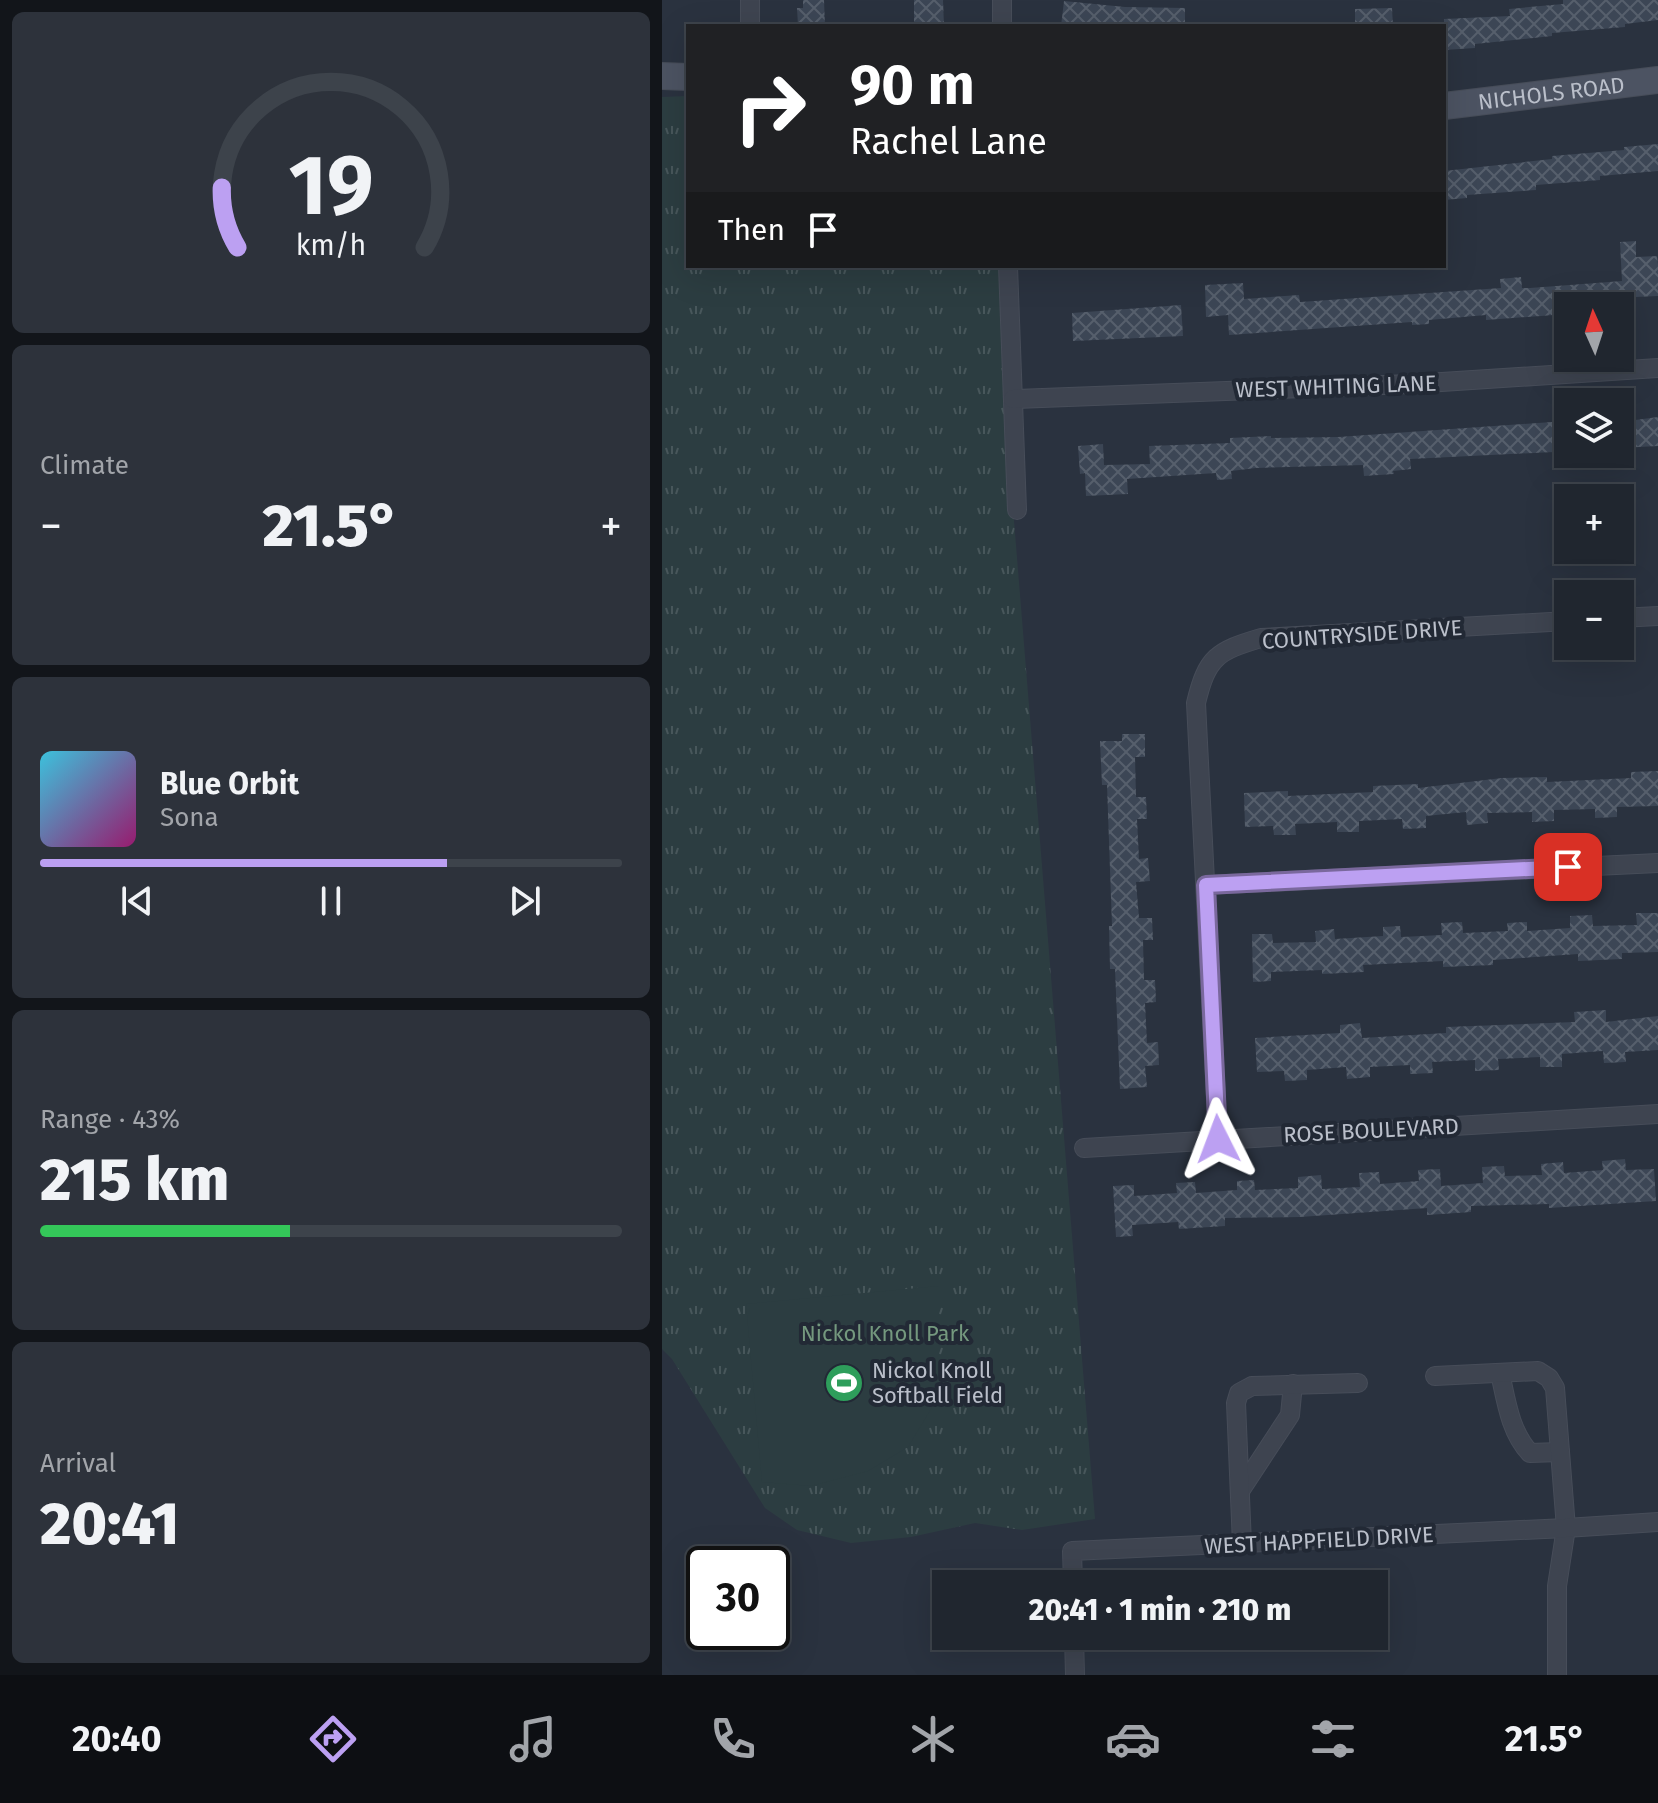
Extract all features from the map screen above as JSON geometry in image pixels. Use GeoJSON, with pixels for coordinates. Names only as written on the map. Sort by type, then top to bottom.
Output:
{"type":"FeatureCollection","features":[{"type":"Feature","properties":{"kind":"street"},"geometry":{"type":"LineString","coordinates":[[750,0],[750,24]]}},
{"type":"Feature","properties":{"kind":"street"},"geometry":{"type":"LineString","coordinates":[[1002,0],[1002,24]]}},
{"type":"Feature","properties":{"kind":"street"},"geometry":{"type":"LineString","coordinates":[[662,76],[686,77]]}},
{"type":"Feature","properties":{"kind":"street","name":"NICHOLS ROAD"},"geometry":{"type":"LineString","coordinates":[[1446,106],[1658,80]]}},
{"type":"Feature","properties":{"kind":"street"},"geometry":{"type":"LineString","coordinates":[[1008,268],[1017,510]]}},
{"type":"Feature","properties":{"kind":"street","name":"WEST WHITING LANE"},"geometry":{"type":"LineString","coordinates":[[1013,399],[1411,384],[1658,368]]}},
{"type":"Feature","properties":{"kind":"street"},"geometry":{"type":"LineString","coordinates":[[1634,617],[1658,616]]}},
{"type":"Feature","properties":{"kind":"street","name":"COUNTRYSIDE DRIVE"},"geometry":{"type":"LineString","coordinates":[[1218,1139],[1196,703],[1203,673],[1225,649],[1261,638],[1554,622]]}},
{"type":"Feature","properties":{"kind":"street"},"geometry":{"type":"LineString","coordinates":[[1206,885],[1658,863]]}},
{"type":"Feature","properties":{"kind":"street","name":"ROSE BOULEVARD"},"geometry":{"type":"LineString","coordinates":[[1084,1148],[1658,1114]]}},
{"type":"Feature","properties":{"kind":"street"},"geometry":{"type":"LineString","coordinates":[[1435,1376],[1538,1371],[1549,1378],[1555,1388],[1566,1528],[1557,1586],[1557,1675]]}},
{"type":"Feature","properties":{"kind":"street"},"geometry":{"type":"LineString","coordinates":[[1500,1373],[1515,1432],[1522,1444],[1530,1453],[1560,1452]]}},
{"type":"Feature","properties":{"kind":"street"},"geometry":{"type":"LineString","coordinates":[[1242,1544],[1236,1403],[1239,1393],[1252,1386],[1358,1383]]}},
{"type":"Feature","properties":{"kind":"street"},"geometry":{"type":"LineString","coordinates":[[1240,1491],[1290,1415],[1293,1384]]}},
{"type":"Feature","properties":{"kind":"street","name":"WEST HAPPFIELD DRIVE"},"geometry":{"type":"LineString","coordinates":[[1073,1570],[1072,1551],[1658,1522]]}},
{"type":"Feature","properties":{"kind":"street"},"geometry":{"type":"LineString","coordinates":[[1074,1650],[1075,1675]]}},
{"type":"Feature","properties":{"kind":"green space","name":"Nickol Knoll Park"},"geometry":{"type":"Polygon","coordinates":[[[686,96],[686,268],[999,268],[1014,521],[1095,1519],[1022,1530],[975,1523],[911,1537],[851,1543],[797,1530],[765,1508],[672,1359],[662,1349],[662,97],[686,96]]]}},
{"type":"Feature","properties":{"kind":"green space","name":"Nickol Knoll Softball Field"},"geometry":{"type":"Polygon","coordinates":[[[939,1286],[939,1358],[931,1409],[908,1447],[868,1471],[811,1486],[762,1482],[746,1304],[939,1286]]]}},
{"type":"Feature","properties":{"kind":"building"},"geometry":{"type":"Polygon","coordinates":[[[803,0],[824,0],[825,24],[798,24],[797,8],[803,8],[803,0]]]}},
{"type":"Feature","properties":{"kind":"building"},"geometry":{"type":"Polygon","coordinates":[[[914,0],[943,0],[944,24],[914,24],[914,0]]]}},
{"type":"Feature","properties":{"kind":"building"},"geometry":{"type":"Polygon","coordinates":[[[1563,0],[1658,0],[1658,20],[1446,50],[1444,19],[1510,16],[1509,9],[1563,4],[1563,0]]]}},
{"type":"Feature","properties":{"kind":"building"},"geometry":{"type":"Polygon","coordinates":[[[1064,1],[1125,7],[1185,8],[1185,24],[1061,24],[1064,1]]]}},
{"type":"Feature","properties":{"kind":"building"},"geometry":{"type":"Polygon","coordinates":[[[1392,8],[1393,24],[1355,24],[1355,9],[1392,8]]]}},
{"type":"Feature","properties":{"kind":"building"},"geometry":{"type":"Polygon","coordinates":[[[1658,144],[1658,171],[1600,176],[1600,180],[1536,185],[1536,190],[1467,195],[1467,198],[1446,200],[1446,171],[1624,150],[1624,147],[1658,144]]]}},
{"type":"Feature","properties":{"kind":"building"},"geometry":{"type":"Polygon","coordinates":[[[1636,241],[1636,257],[1657,256],[1658,296],[1635,297],[1636,314],[1634,292],[1554,292],[1554,315],[1486,320],[1486,315],[1429,320],[1429,324],[1412,325],[1412,322],[1229,335],[1228,315],[1206,317],[1205,285],[1243,283],[1244,299],[1299,295],[1300,302],[1501,288],[1500,279],[1521,277],[1522,288],[1622,281],[1620,242],[1636,241]]]}},
{"type":"Feature","properties":{"kind":"building"},"geometry":{"type":"Polygon","coordinates":[[[1181,305],[1183,336],[1073,341],[1072,313],[1181,305]]]}},
{"type":"Feature","properties":{"kind":"building"},"geometry":{"type":"Polygon","coordinates":[[[1658,417],[1658,446],[1634,447],[1634,420],[1658,417]]]}},
{"type":"Feature","properties":{"kind":"building"},"geometry":{"type":"Polygon","coordinates":[[[1552,422],[1554,452],[1410,459],[1411,469],[1393,471],[1394,474],[1364,476],[1363,465],[1256,468],[1231,471],[1232,479],[1217,480],[1216,473],[1127,479],[1128,494],[1086,496],[1085,473],[1080,474],[1078,446],[1103,444],[1104,465],[1150,464],[1149,446],[1230,443],[1230,438],[1271,436],[1338,437],[1552,422]]]}},
{"type":"Feature","properties":{"kind":"building"},"geometry":{"type":"Polygon","coordinates":[[[1122,734],[1145,734],[1145,757],[1135,757],[1136,797],[1146,797],[1147,819],[1137,819],[1139,859],[1148,858],[1150,881],[1136,882],[1139,918],[1152,918],[1153,940],[1143,940],[1144,980],[1155,980],[1156,1002],[1145,1003],[1147,1043],[1158,1042],[1159,1065],[1145,1066],[1147,1087],[1120,1089],[1115,969],[1110,969],[1109,926],[1112,926],[1107,785],[1102,785],[1100,741],[1122,741],[1122,734]]]}},
{"type":"Feature","properties":{"kind":"building"},"geometry":{"type":"Polygon","coordinates":[[[1658,771],[1658,806],[1617,807],[1617,817],[1595,818],[1595,809],[1554,810],[1554,821],[1532,822],[1532,812],[1487,813],[1488,823],[1467,825],[1466,812],[1426,816],[1426,828],[1403,829],[1402,819],[1359,821],[1359,832],[1337,832],[1337,822],[1295,824],[1296,835],[1274,835],[1273,826],[1245,827],[1244,793],[1288,791],[1288,796],[1373,792],[1373,786],[1418,784],[1418,788],[1502,778],[1547,777],[1547,782],[1631,778],[1631,772],[1658,771]]]}},
{"type":"Feature","properties":{"kind":"building"},"geometry":{"type":"Polygon","coordinates":[[[1636,913],[1658,913],[1658,952],[1622,953],[1622,959],[1578,961],[1578,954],[1493,960],[1493,965],[1443,967],[1443,961],[1363,965],[1364,972],[1271,972],[1271,981],[1253,982],[1252,934],[1272,934],[1273,943],[1316,942],[1315,931],[1334,929],[1335,939],[1383,936],[1383,927],[1400,926],[1401,937],[1442,935],[1441,923],[1462,922],[1463,933],[1508,931],[1507,923],[1527,922],[1527,931],[1570,928],[1570,916],[1592,915],[1593,926],[1637,925],[1636,913]]]}},
{"type":"Feature","properties":{"kind":"building"},"geometry":{"type":"Polygon","coordinates":[[[1606,1010],[1606,1022],[1658,1016],[1658,1050],[1625,1052],[1626,1062],[1604,1063],[1603,1051],[1562,1054],[1562,1067],[1540,1067],[1540,1057],[1498,1059],[1499,1070],[1475,1071],[1475,1060],[1432,1062],[1433,1073],[1410,1074],[1410,1065],[1370,1067],[1370,1077],[1347,1079],[1346,1067],[1307,1070],[1307,1080],[1285,1081],[1284,1071],[1257,1072],[1255,1038],[1340,1033],[1340,1025],[1360,1023],[1362,1038],[1446,1033],[1446,1027],[1575,1022],[1574,1012],[1606,1010]]]}},
{"type":"Feature","properties":{"kind":"building"},"geometry":{"type":"Polygon","coordinates":[[[1625,1159],[1626,1170],[1654,1169],[1656,1201],[1549,1208],[1549,1204],[1471,1206],[1471,1212],[1427,1215],[1427,1208],[1300,1217],[1225,1218],[1225,1226],[1179,1229],[1178,1222],[1132,1225],[1133,1236],[1116,1237],[1113,1186],[1134,1185],[1134,1196],[1177,1193],[1176,1183],[1195,1182],[1196,1193],[1237,1190],[1237,1181],[1254,1180],[1255,1190],[1298,1188],[1298,1177],[1321,1175],[1322,1189],[1360,1187],[1359,1173],[1379,1172],[1380,1184],[1419,1181],[1418,1170],[1440,1169],[1441,1186],[1483,1183],[1482,1167],[1504,1166],[1505,1176],[1542,1175],[1541,1164],[1563,1162],[1564,1173],[1603,1170],[1602,1161],[1625,1159]]]}},
{"type":"Feature","properties":{"kind":"place","name":"Nickol Knoll Softball Field"},"geometry":{"type":"Point","coordinates":[844,1383]}},
{"type":"Feature","properties":{"kind":"route"},"geometry":{"type":"LineString","coordinates":[[1218,1139],[1206,885],[1568,867]]}}]}
